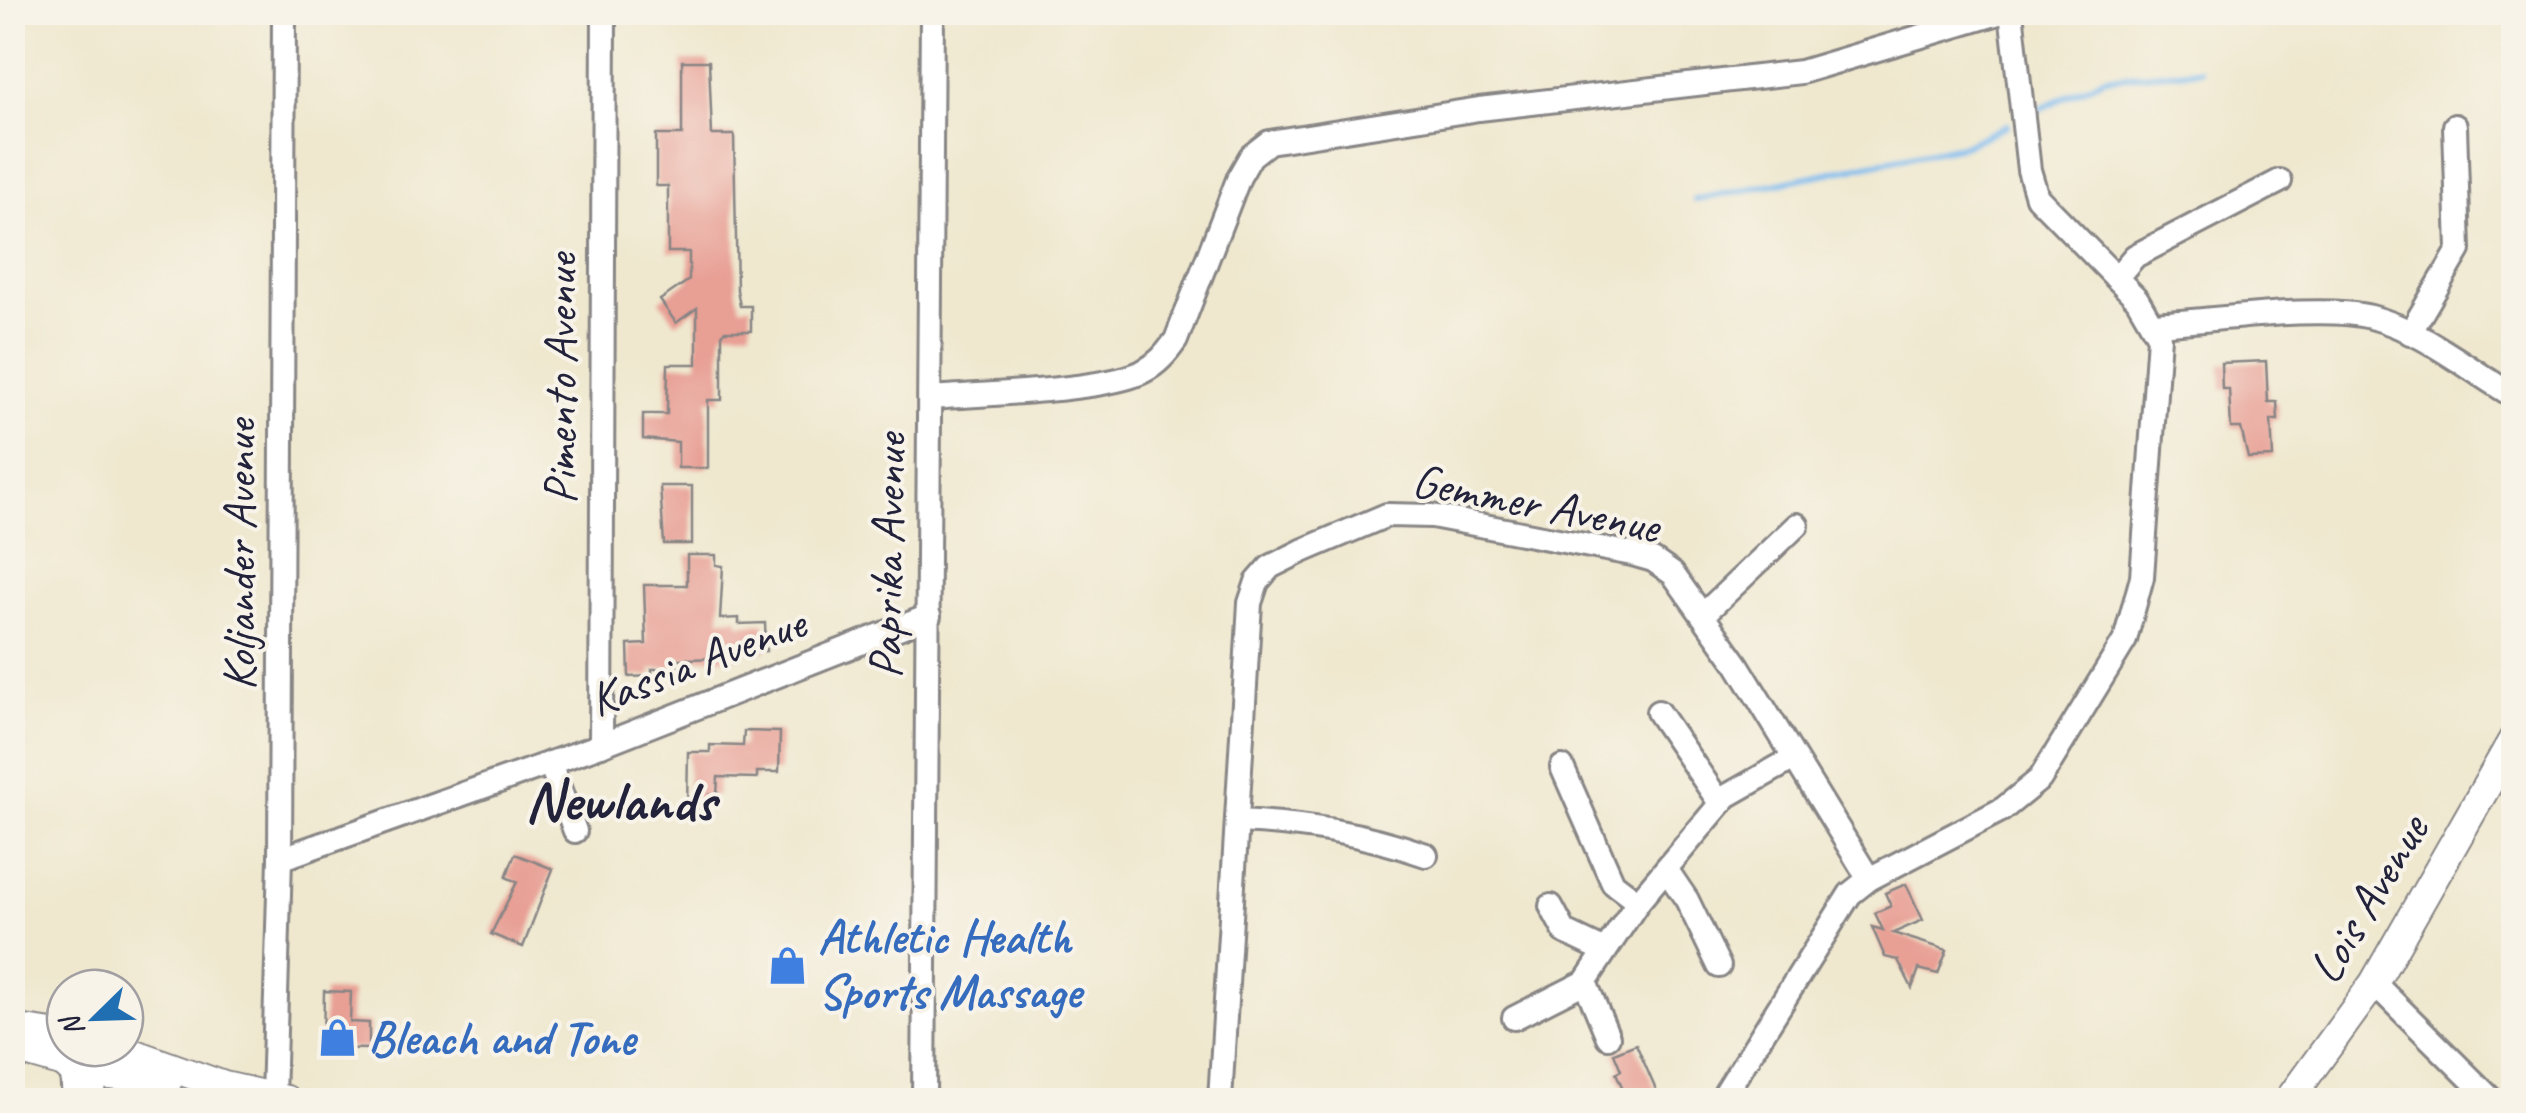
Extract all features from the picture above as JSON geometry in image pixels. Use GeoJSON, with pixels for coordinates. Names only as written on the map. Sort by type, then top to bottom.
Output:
{"type":"FeatureCollection","features":[{"type":"Feature","properties":{"kind":"street","name":"Koljander Avenue"},"geometry":{"type":"LineString","coordinates":[[280,1099],[284,12]]}},
{"type":"Feature","properties":{"kind":"street","name":"Pimento Avenue"},"geometry":{"type":"LineString","coordinates":[[601,745],[604,12]]}},
{"type":"Feature","properties":{"kind":"street","name":"Paprika Avenue"},"geometry":{"type":"LineString","coordinates":[[924,1100],[932,12]]}},
{"type":"Feature","properties":{"kind":"street"},"geometry":{"type":"LineString","coordinates":[[931,398],[1100,382],[1140,374],[1162,360],[1176,340],[1239,177],[1251,156],[1269,142],[1479,110],[1801,72],[2002,12]]}},
{"type":"Feature","properties":{"kind":"street"},"geometry":{"type":"LineString","coordinates":[[1721,1100],[1844,903],[1868,879],[1982,821],[2028,790],[2056,757],[2125,640],[2148,537],[2160,349],[2154,324],[2116,278],[2037,197],[2029,170],[2011,12]]}},
{"type":"Feature","properties":{"kind":"street"},"geometry":{"type":"LineString","coordinates":[[2410,333],[2460,250],[2455,126]]}},
{"type":"Feature","properties":{"kind":"street"},"geometry":{"type":"LineString","coordinates":[[2116,278],[2135,256],[2280,181]]}},
{"type":"Feature","properties":{"kind":"street"},"geometry":{"type":"LineString","coordinates":[[2154,324],[2324,312],[2372,317],[2410,333],[2512,391]]}},
{"type":"Feature","properties":{"kind":"street","name":"Gemmer Avenue"},"geometry":{"type":"LineString","coordinates":[[1220,1100],[1250,603],[1256,582],[1270,567],[1368,521],[1404,513],[1432,516],[1653,560],[1674,574],[1705,614],[1868,879]]}},
{"type":"Feature","properties":{"kind":"street"},"geometry":{"type":"LineString","coordinates":[[1705,614],[1797,525]]}},
{"type":"Feature","properties":{"kind":"street","name":"Kassia Avenue"},"geometry":{"type":"LineString","coordinates":[[280,858],[601,745],[930,616]]}},
{"type":"Feature","properties":{"kind":"street"},"geometry":{"type":"LineString","coordinates":[[1658,712],[1720,803]]}},
{"type":"Feature","properties":{"kind":"street","name":"Lois Avenue"},"geometry":{"type":"LineString","coordinates":[[2290,1100],[2374,983],[2514,738]]}},
{"type":"Feature","properties":{"kind":"street"},"geometry":{"type":"LineString","coordinates":[[1514,1018],[1585,982],[1638,902],[1720,803],[1730,793],[1794,758]]}},
{"type":"Feature","properties":{"kind":"street","name":"Kassia Avenue"},"geometry":{"type":"LineString","coordinates":[[550,763],[575,831]]}},
{"type":"Feature","properties":{"kind":"street"},"geometry":{"type":"LineString","coordinates":[[1562,767],[1613,883],[1638,902]]}},
{"type":"Feature","properties":{"kind":"street"},"geometry":{"type":"LineString","coordinates":[[1237,821],[1306,824],[1372,836],[1426,854]]}},
{"type":"Feature","properties":{"kind":"street"},"geometry":{"type":"LineString","coordinates":[[1666,869],[1687,900],[1718,966]]}},
{"type":"Feature","properties":{"kind":"street"},"geometry":{"type":"LineString","coordinates":[[1551,906],[1565,932],[1605,951]]}},
{"type":"Feature","properties":{"kind":"street"},"geometry":{"type":"LineString","coordinates":[[1585,982],[1608,1037]]}},
{"type":"Feature","properties":{"kind":"street"},"geometry":{"type":"LineString","coordinates":[[2374,983],[2492,1100]]}},
{"type":"Feature","properties":{"kind":"street"},"geometry":{"type":"LineString","coordinates":[[12,1028],[81,1069]]}},
{"type":"Feature","properties":{"kind":"street"},"geometry":{"type":"LineString","coordinates":[[12,1048],[81,1069],[224,1086],[280,1099]]}},
{"type":"Feature","properties":{"kind":"street"},"geometry":{"type":"LineString","coordinates":[[145,1058],[224,1086]]}},
{"type":"Feature","properties":{"kind":"building"},"geometry":{"type":"Polygon","coordinates":[[[682,61],[709,61],[712,135],[734,135],[737,290],[740,306],[751,306],[751,331],[724,331],[722,335],[722,400],[708,400],[708,468],[678,468],[678,442],[643,439],[643,414],[667,414],[668,364],[697,364],[697,308],[676,323],[660,300],[689,280],[689,252],[668,252],[668,186],[656,186],[656,135],[682,135],[682,61]]]}},
{"type":"Feature","properties":{"kind":"building"},"geometry":{"type":"Polygon","coordinates":[[[2266,361],[2268,402],[2277,402],[2278,420],[2271,420],[2273,457],[2248,458],[2241,428],[2231,428],[2229,389],[2222,389],[2221,363],[2266,361]]]}},
{"type":"Feature","properties":{"kind":"building"},"geometry":{"type":"Polygon","coordinates":[[[660,486],[692,486],[692,544],[664,544],[660,486]]]}},
{"type":"Feature","properties":{"kind":"building"},"geometry":{"type":"Polygon","coordinates":[[[687,555],[716,555],[716,565],[723,566],[720,619],[739,618],[739,624],[765,623],[766,651],[739,652],[739,658],[677,659],[677,668],[652,669],[652,676],[629,677],[628,645],[646,644],[644,585],[687,585],[687,555]]]}},
{"type":"Feature","properties":{"kind":"building"},"geometry":{"type":"Polygon","coordinates":[[[744,731],[780,732],[779,772],[757,772],[757,778],[718,777],[717,796],[710,795],[709,808],[687,807],[688,752],[710,752],[710,745],[743,746],[744,731]]]}},
{"type":"Feature","properties":{"kind":"building"},"geometry":{"type":"Polygon","coordinates":[[[515,854],[553,869],[523,947],[491,934],[517,882],[506,877],[515,854]]]}},
{"type":"Feature","properties":{"kind":"building"},"geometry":{"type":"Polygon","coordinates":[[[1906,884],[1923,920],[1893,933],[1947,950],[1938,974],[1919,969],[1912,988],[1898,960],[1885,957],[1872,927],[1883,930],[1875,913],[1891,906],[1885,893],[1906,884]]]}},
{"type":"Feature","properties":{"kind":"building"},"geometry":{"type":"Polygon","coordinates":[[[324,991],[351,992],[350,1022],[369,1023],[369,1049],[323,1048],[324,991]]]}},
{"type":"Feature","properties":{"kind":"building"},"geometry":{"type":"Polygon","coordinates":[[[1636,1044],[1659,1097],[1628,1100],[1616,1073],[1621,1070],[1614,1053],[1636,1044]]]}},
{"type":"Feature","properties":{"kind":"waterway"},"geometry":{"type":"LineString","coordinates":[[2039,109],[2105,78],[2200,70]]}},
{"type":"Feature","properties":{"kind":"waterway"},"geometry":{"type":"LineString","coordinates":[[1695,200],[1966,145],[2007,125]]}},
{"type":"Feature","properties":{"kind":"place","name":"Athletic Health Sports Massage"},"geometry":{"type":"Point","coordinates":[788,965]}},
{"type":"Feature","properties":{"kind":"place","name":"Bleach and Tone"},"geometry":{"type":"Point","coordinates":[338,1038]}},
{"type":"Feature","properties":{"kind":"district","name":"Newlands"},"geometry":{"type":"Point","coordinates":[620,800]}}]}
